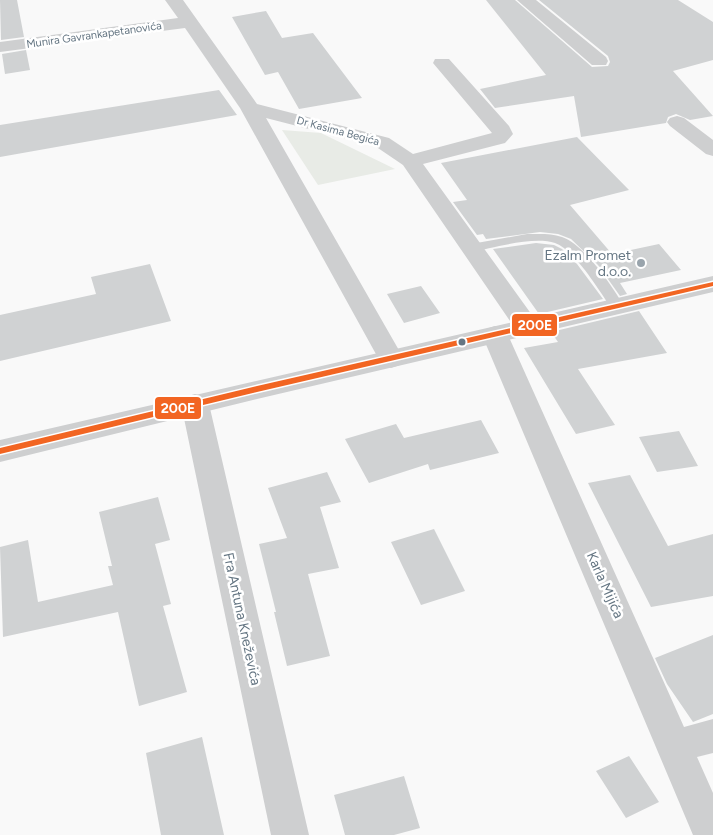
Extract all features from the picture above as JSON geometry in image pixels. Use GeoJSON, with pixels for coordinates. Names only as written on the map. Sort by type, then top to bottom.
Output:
{"type":"FeatureCollection","features":[{"type":"Feature","properties":{"kind":"street"},"geometry":{"type":"LineString","coordinates":[[174,0],[250,108],[391,359]]}},
{"type":"Feature","properties":{"kind":"street"},"geometry":{"type":"LineString","coordinates":[[526,0],[599,61]]}},
{"type":"Feature","properties":{"kind":"street","name":"Munira Gavrankapetanovića"},"geometry":{"type":"LineString","coordinates":[[0,48],[189,22]]}},
{"type":"Feature","properties":{"kind":"street"},"geometry":{"type":"LineString","coordinates":[[410,161],[498,139],[503,134],[502,130],[442,62]]}},
{"type":"Feature","properties":{"kind":"street","name":"Dr Kasima Begića"},"geometry":{"type":"LineString","coordinates":[[250,108],[382,142],[410,161],[528,328]]}},
{"type":"Feature","properties":{"kind":"street"},"geometry":{"type":"LineString","coordinates":[[678,122],[713,150]]}},
{"type":"Feature","properties":{"kind":"street"},"geometry":{"type":"LineString","coordinates":[[0,451],[713,284]]}},
{"type":"Feature","properties":{"kind":"street","name":"Karla Mijića"},"geometry":{"type":"LineString","coordinates":[[496,335],[712,835]]}},
{"type":"Feature","properties":{"kind":"street","name":"Fra Antuna Kneževića"},"geometry":{"type":"LineString","coordinates":[[195,404],[290,835]]}},
{"type":"Feature","properties":{"kind":"street"},"geometry":{"type":"LineString","coordinates":[[675,747],[713,736]]}},
{"type":"Feature","properties":{"kind":"lane"},"geometry":{"type":"LineString","coordinates":[[471,248],[525,240],[559,240],[572,248],[617,306]]}},
{"type":"Feature","properties":{"kind":"shaded area"},"geometry":{"type":"Polygon","coordinates":[[[282,130],[321,133],[395,169],[318,185],[282,130]]]}},
{"type":"Feature","properties":{"kind":"building"},"geometry":{"type":"Polygon","coordinates":[[[0,0],[17,0],[24,37],[1,40],[0,0]]]}},
{"type":"Feature","properties":{"kind":"building"},"geometry":{"type":"Polygon","coordinates":[[[486,0],[515,0],[592,67],[608,66],[610,62],[608,56],[539,0],[678,0],[713,22],[713,60],[673,71],[713,116],[690,120],[676,114],[668,117],[666,123],[581,137],[574,96],[495,108],[480,89],[546,75],[486,0]]]}},
{"type":"Feature","properties":{"kind":"building"},"geometry":{"type":"Polygon","coordinates":[[[266,11],[282,38],[313,33],[362,98],[299,109],[278,72],[265,75],[232,17],[266,11]]]}},
{"type":"Feature","properties":{"kind":"building"},"geometry":{"type":"Polygon","coordinates":[[[26,50],[30,70],[5,74],[2,54],[26,50]]]}},
{"type":"Feature","properties":{"kind":"building"},"geometry":{"type":"Polygon","coordinates":[[[219,90],[237,115],[0,157],[0,125],[219,90]]]}},
{"type":"Feature","properties":{"kind":"building"},"geometry":{"type":"Polygon","coordinates":[[[577,137],[629,190],[570,205],[612,254],[659,244],[681,270],[620,283],[627,294],[620,296],[598,265],[571,239],[558,234],[540,232],[486,239],[483,234],[477,235],[453,202],[467,200],[441,163],[577,137]]]}},
{"type":"Feature","properties":{"kind":"building"},"geometry":{"type":"Polygon","coordinates":[[[536,243],[554,245],[562,249],[577,264],[603,299],[539,314],[493,249],[536,243]]]}},
{"type":"Feature","properties":{"kind":"building"},"geometry":{"type":"Polygon","coordinates":[[[150,264],[171,321],[0,361],[0,315],[96,294],[91,277],[150,264]]]}},
{"type":"Feature","properties":{"kind":"building"},"geometry":{"type":"Polygon","coordinates":[[[421,286],[440,313],[404,323],[387,294],[421,286]]]}},
{"type":"Feature","properties":{"kind":"building"},"geometry":{"type":"Polygon","coordinates":[[[639,311],[667,353],[578,369],[615,425],[576,434],[524,348],[558,342],[551,332],[639,311]]]}},
{"type":"Feature","properties":{"kind":"building"},"geometry":{"type":"Polygon","coordinates":[[[481,420],[499,453],[430,470],[428,464],[369,483],[345,439],[396,424],[404,438],[481,420]]]}},
{"type":"Feature","properties":{"kind":"building"},"geometry":{"type":"Polygon","coordinates":[[[679,431],[698,466],[657,472],[639,437],[679,431]]]}},
{"type":"Feature","properties":{"kind":"building"},"geometry":{"type":"Polygon","coordinates":[[[327,472],[341,502],[320,507],[339,568],[308,574],[330,656],[287,666],[259,544],[287,538],[268,488],[327,472]]]}},
{"type":"Feature","properties":{"kind":"building"},"geometry":{"type":"Polygon","coordinates":[[[630,475],[668,546],[713,534],[713,596],[651,607],[588,483],[630,475]]]}},
{"type":"Feature","properties":{"kind":"building"},"geometry":{"type":"Polygon","coordinates":[[[158,497],[170,540],[155,544],[171,604],[163,606],[187,692],[139,706],[118,612],[3,637],[0,547],[28,540],[38,602],[113,585],[108,566],[112,566],[99,512],[158,497]]]}},
{"type":"Feature","properties":{"kind":"building"},"geometry":{"type":"Polygon","coordinates":[[[434,529],[465,591],[421,605],[391,542],[434,529]]]}},
{"type":"Feature","properties":{"kind":"building"},"geometry":{"type":"Polygon","coordinates":[[[713,635],[713,714],[693,722],[667,684],[655,658],[713,635]]]}},
{"type":"Feature","properties":{"kind":"building"},"geometry":{"type":"Polygon","coordinates":[[[202,737],[224,835],[161,835],[146,753],[202,737]]]}},
{"type":"Feature","properties":{"kind":"building"},"geometry":{"type":"Polygon","coordinates":[[[629,756],[659,802],[626,818],[596,771],[629,756]]]}},
{"type":"Feature","properties":{"kind":"building"},"geometry":{"type":"Polygon","coordinates":[[[404,776],[420,828],[394,835],[345,835],[334,795],[404,776]]]}},
{"type":"Feature","properties":{"kind":"transit line","name":"200E"},"geometry":{"type":"LineString","coordinates":[[0,451],[257,389],[713,284]]}},
{"type":"Feature","properties":{"kind":"place","name":"Ezalm Promet d.o.o."},"geometry":{"type":"Point","coordinates":[641,263]}}]}
